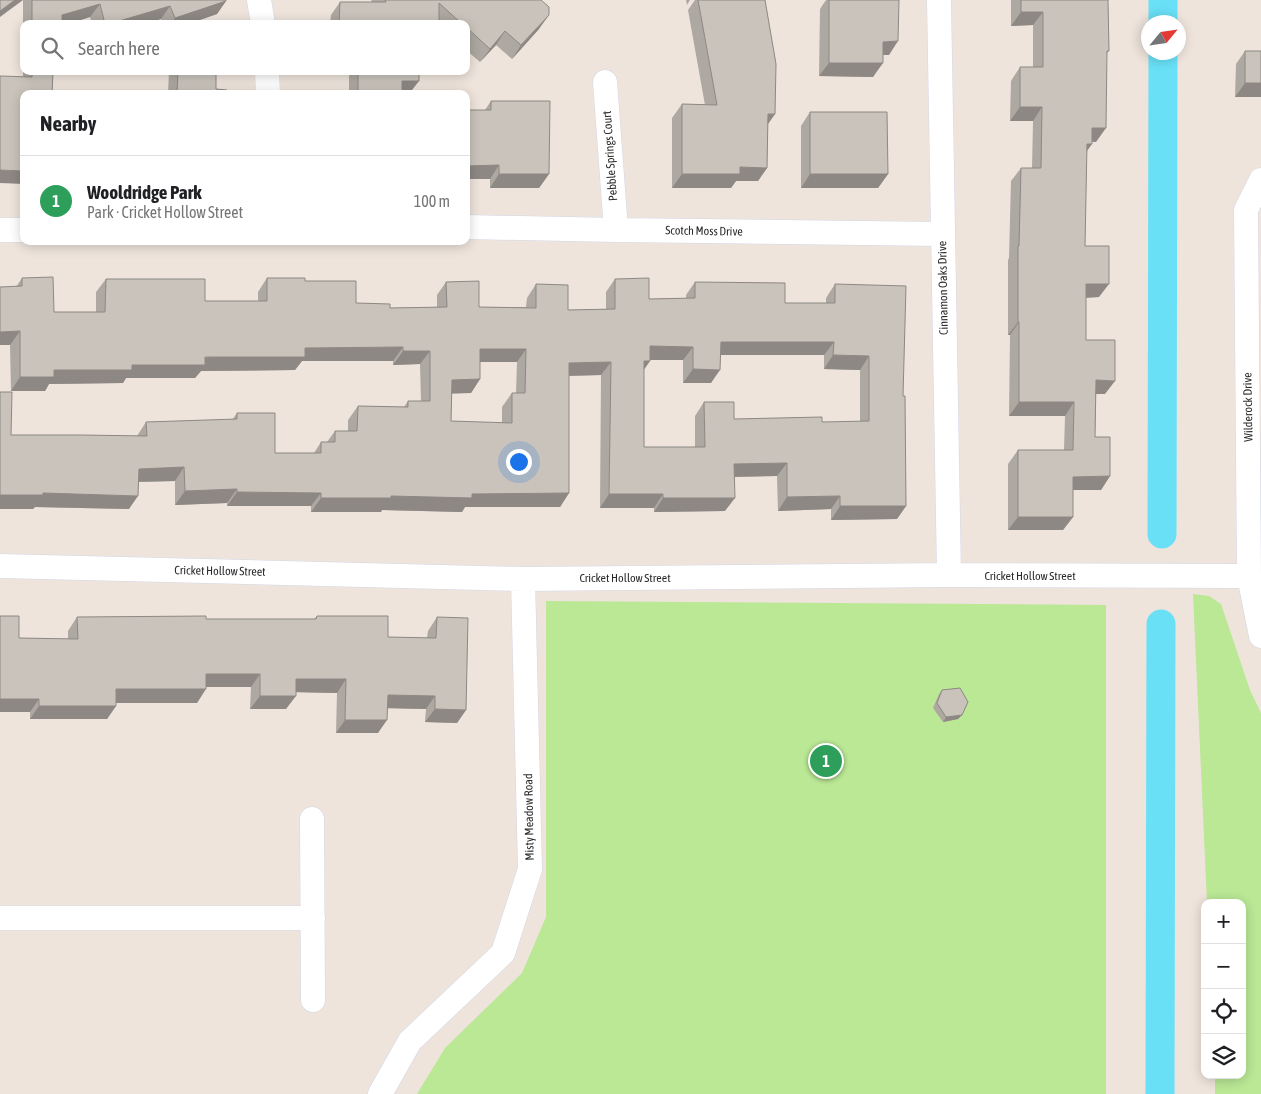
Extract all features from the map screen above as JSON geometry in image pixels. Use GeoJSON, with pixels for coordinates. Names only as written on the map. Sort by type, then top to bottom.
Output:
{"type":"FeatureCollection","features":[{"type":"Feature","properties":{"kind":"street"},"geometry":{"type":"LineString","coordinates":[[258,0],[262,20]]}},
{"type":"Feature","properties":{"kind":"street","name":"Cinnamon Oaks Drive"},"geometry":{"type":"LineString","coordinates":[[940,0],[948,575]]}},
{"type":"Feature","properties":{"kind":"street"},"geometry":{"type":"LineString","coordinates":[[267,75],[268,90]]}},
{"type":"Feature","properties":{"kind":"street","name":"Pebble Springs Court"},"geometry":{"type":"LineString","coordinates":[[605,82],[616,230]]}},
{"type":"Feature","properties":{"kind":"street","name":"Wilderock Drive"},"geometry":{"type":"LineString","coordinates":[[1261,180],[1246,210],[1249,576],[1261,636]]}},
{"type":"Feature","properties":{"kind":"street","name":"Scotch Moss Drive"},"geometry":{"type":"LineString","coordinates":[[470,227],[942,234]]}},
{"type":"Feature","properties":{"kind":"street"},"geometry":{"type":"LineString","coordinates":[[0,230],[20,230]]}},
{"type":"Feature","properties":{"kind":"street","name":"Cricket Hollow Street"},"geometry":{"type":"LineString","coordinates":[[0,566],[523,579],[948,575],[1249,576]]}},
{"type":"Feature","properties":{"kind":"street","name":"Misty Meadow Road"},"geometry":{"type":"LineString","coordinates":[[380,1094],[410,1041],[503,953],[530,869],[523,579]]}},
{"type":"Feature","properties":{"kind":"street"},"geometry":{"type":"LineString","coordinates":[[312,819],[313,1000]]}},
{"type":"Feature","properties":{"kind":"street"},"geometry":{"type":"LineString","coordinates":[[0,918],[313,918]]}},
{"type":"Feature","properties":{"kind":"green space"},"geometry":{"type":"Polygon","coordinates":[[[1193,594],[1209,596],[1221,604],[1250,690],[1261,713],[1261,1094],[1215,1094],[1215,1079],[1246,1079],[1246,899],[1207,899],[1193,594]]]}},
{"type":"Feature","properties":{"kind":"green space"},"geometry":{"type":"Polygon","coordinates":[[[546,601],[1106,605],[1106,1094],[417,1094],[445,1048],[522,973],[546,917],[546,601]]]}},
{"type":"Feature","properties":{"kind":"building"},"geometry":{"type":"Polygon","coordinates":[[[0,0],[15,0],[0,11],[0,0]]]}},
{"type":"Feature","properties":{"kind":"building"},"geometry":{"type":"Polygon","coordinates":[[[32,0],[226,0],[175,18],[170,6],[123,20],[104,20],[100,4],[62,15],[62,20],[32,20],[32,0]]]}},
{"type":"Feature","properties":{"kind":"building"},"geometry":{"type":"Polygon","coordinates":[[[385,0],[541,0],[549,7],[549,15],[521,45],[505,31],[490,49],[470,31],[470,20],[458,20],[439,3],[439,20],[339,20],[340,2],[386,2],[385,0]]]}},
{"type":"Feature","properties":{"kind":"building"},"geometry":{"type":"Polygon","coordinates":[[[698,0],[765,0],[776,64],[775,114],[768,114],[767,168],[740,167],[740,174],[682,174],[682,104],[717,105],[698,0]]]}},
{"type":"Feature","properties":{"kind":"building"},"geometry":{"type":"Polygon","coordinates":[[[829,0],[899,0],[898,41],[883,42],[883,63],[829,63],[829,0]]]}},
{"type":"Feature","properties":{"kind":"building"},"geometry":{"type":"Polygon","coordinates":[[[1021,0],[1108,0],[1109,51],[1107,51],[1106,128],[1092,128],[1092,144],[1087,144],[1085,246],[1109,246],[1109,284],[1086,284],[1086,340],[1115,340],[1115,381],[1096,380],[1095,437],[1110,437],[1110,476],[1073,477],[1073,517],[1018,517],[1018,450],[1073,450],[1074,402],[1019,402],[1018,246],[1021,168],[1041,168],[1042,107],[1020,107],[1020,67],[1043,67],[1043,12],[1021,12],[1021,0]]]}},
{"type":"Feature","properties":{"kind":"building"},"geometry":{"type":"Polygon","coordinates":[[[1245,51],[1261,51],[1261,83],[1245,83],[1245,51]]]}},
{"type":"Feature","properties":{"kind":"building"},"geometry":{"type":"Polygon","coordinates":[[[32,75],[53,75],[52,90],[20,90],[20,171],[0,170],[0,76],[32,77],[32,75]]]}},
{"type":"Feature","properties":{"kind":"building"},"geometry":{"type":"Polygon","coordinates":[[[178,75],[216,75],[216,89],[227,90],[177,90],[178,75]]]}},
{"type":"Feature","properties":{"kind":"building"},"geometry":{"type":"Polygon","coordinates":[[[358,75],[419,75],[419,81],[402,81],[402,90],[358,90],[358,75]]]}},
{"type":"Feature","properties":{"kind":"building"},"geometry":{"type":"Polygon","coordinates":[[[491,101],[550,101],[549,174],[499,174],[499,165],[470,166],[470,110],[491,110],[491,101]]]}},
{"type":"Feature","properties":{"kind":"building"},"geometry":{"type":"Polygon","coordinates":[[[810,112],[887,112],[888,174],[810,174],[810,112]]]}},
{"type":"Feature","properties":{"kind":"building"},"geometry":{"type":"Polygon","coordinates":[[[53,277],[54,312],[105,312],[106,279],[205,279],[205,301],[267,301],[267,278],[305,278],[305,281],[356,281],[356,303],[390,304],[390,308],[447,307],[446,282],[479,281],[479,307],[536,308],[536,284],[568,285],[568,310],[615,309],[615,279],[649,278],[649,299],[695,298],[695,282],[785,283],[785,303],[835,303],[835,284],[906,286],[903,396],[905,396],[906,506],[840,506],[840,496],[787,497],[787,463],[734,464],[735,498],[663,498],[663,494],[609,494],[611,362],[569,363],[569,493],[472,494],[472,498],[391,496],[391,498],[321,498],[321,493],[237,492],[237,489],[185,491],[184,467],[139,469],[138,496],[43,493],[43,495],[0,495],[0,392],[12,392],[11,435],[147,436],[146,422],[237,419],[237,413],[275,413],[275,453],[321,453],[321,442],[335,442],[335,431],[357,431],[358,406],[408,407],[408,401],[430,401],[430,351],[403,351],[403,347],[305,348],[305,357],[205,357],[205,365],[132,365],[132,370],[54,370],[54,377],[20,377],[20,331],[0,332],[0,287],[22,286],[22,278],[53,277]],[[721,342],[720,370],[693,369],[693,347],[650,346],[650,361],[644,361],[644,447],[705,447],[704,402],[734,402],[734,419],[822,417],[822,422],[869,421],[869,356],[833,355],[834,342],[721,342]],[[480,349],[480,379],[452,380],[451,421],[512,423],[512,393],[525,393],[526,349],[480,349]]]}},
{"type":"Feature","properties":{"kind":"building"},"geometry":{"type":"Polygon","coordinates":[[[0,616],[19,616],[19,638],[78,639],[77,617],[206,616],[206,619],[316,619],[317,616],[388,616],[388,637],[436,638],[437,617],[468,618],[466,710],[435,709],[435,696],[388,695],[387,720],[345,720],[346,679],[296,679],[296,696],[260,696],[260,674],[206,674],[206,689],[116,689],[116,706],[39,706],[39,699],[0,699],[0,616]]]}},
{"type":"Feature","properties":{"kind":"building"},"geometry":{"type":"Polygon","coordinates":[[[960,688],[968,702],[962,715],[946,717],[937,703],[942,690],[960,688]]]}},
{"type":"Feature","properties":{"kind":"waterway"},"geometry":{"type":"LineString","coordinates":[[1163,0],[1163,15]]}},
{"type":"Feature","properties":{"kind":"waterway"},"geometry":{"type":"LineString","coordinates":[[1162,534],[1163,60]]}},
{"type":"Feature","properties":{"kind":"waterway"},"geometry":{"type":"LineString","coordinates":[[1160,1094],[1161,624]]}},
{"type":"Feature","properties":{"kind":"place","name":"Wooldridge Park"},"geometry":{"type":"Point","coordinates":[826,761]}}]}
